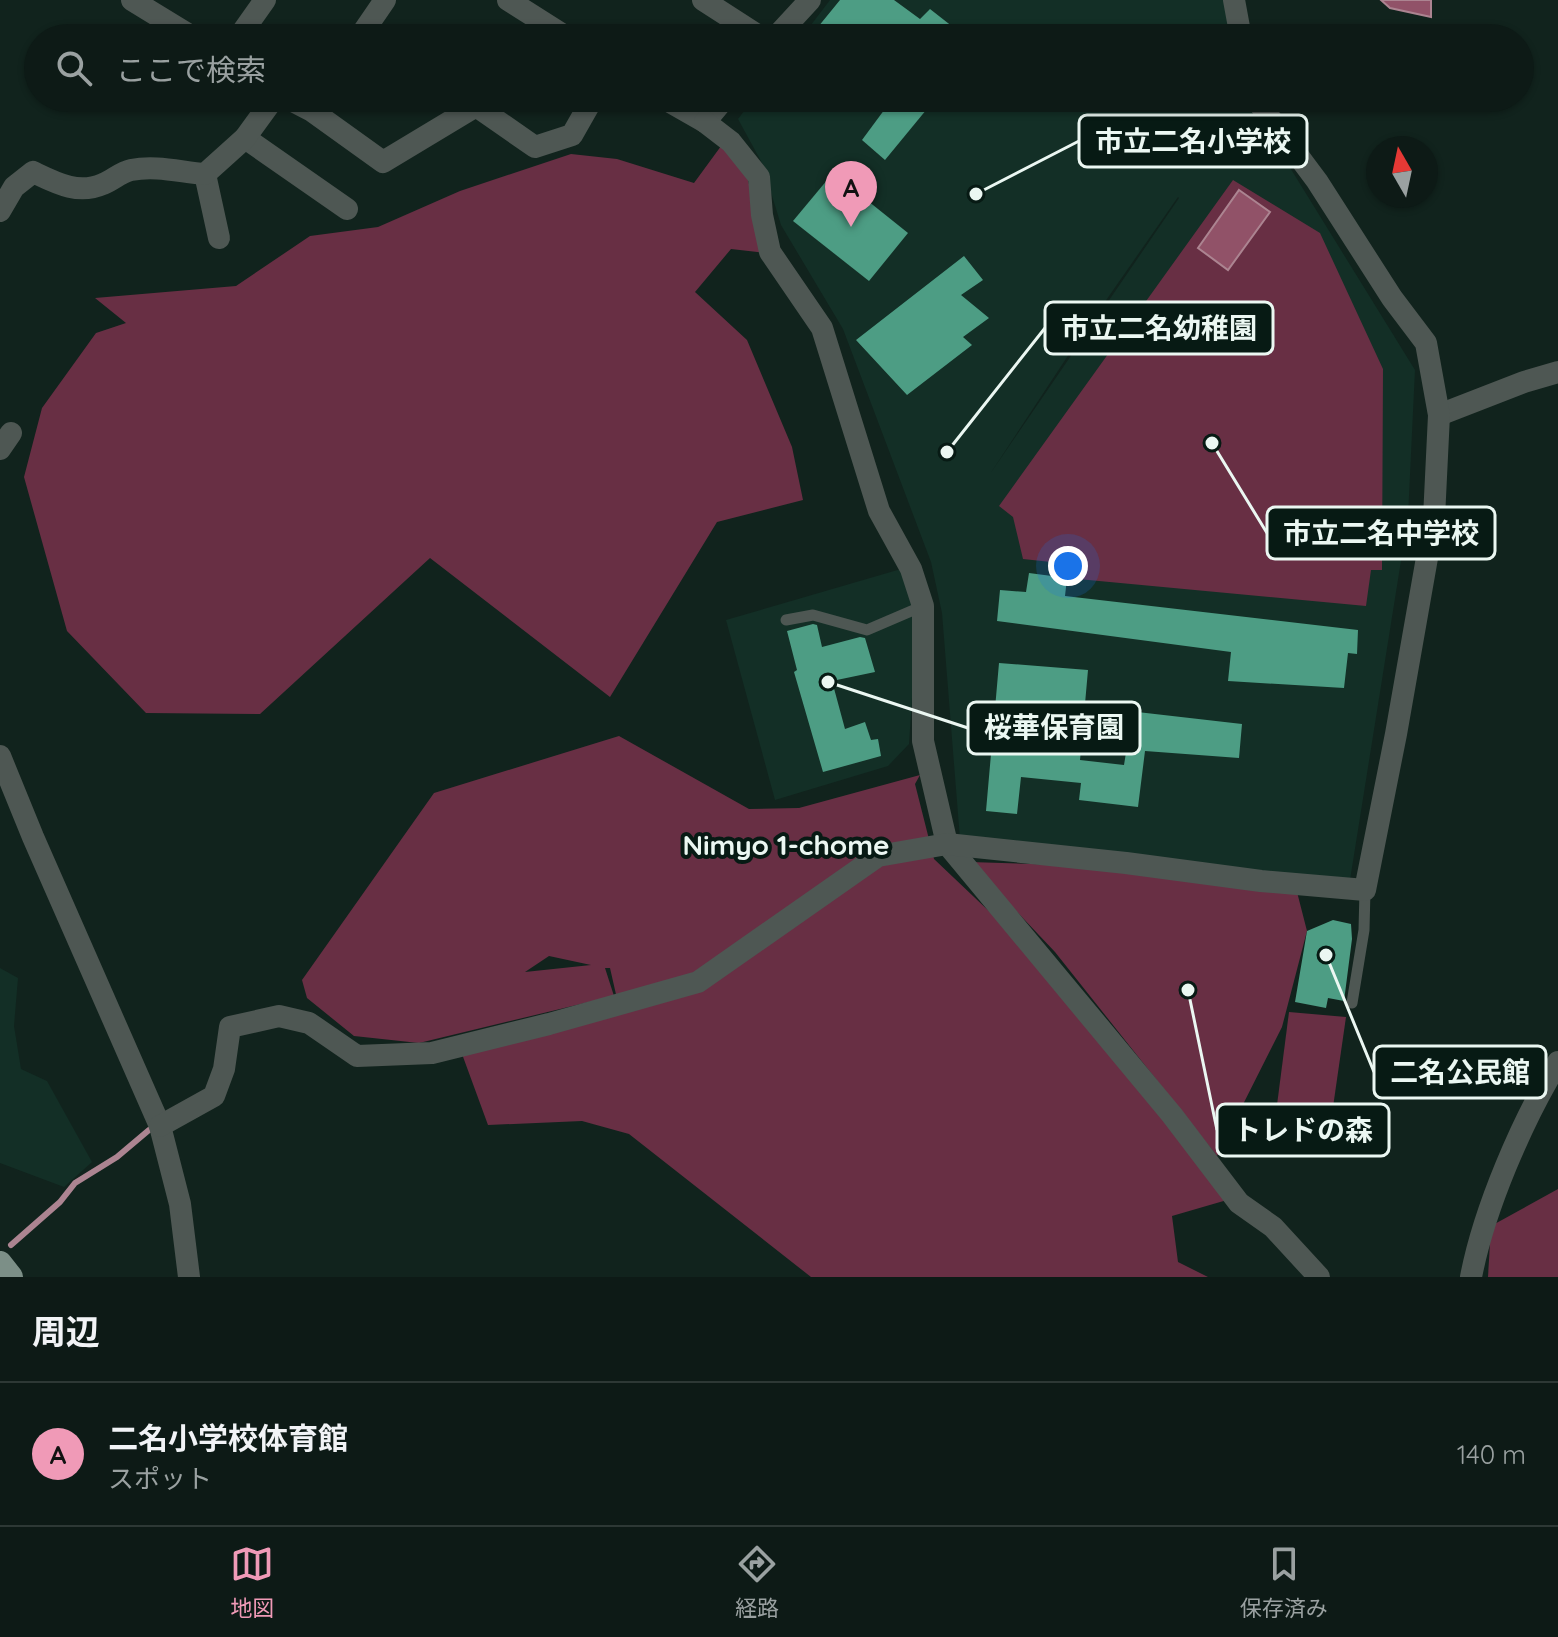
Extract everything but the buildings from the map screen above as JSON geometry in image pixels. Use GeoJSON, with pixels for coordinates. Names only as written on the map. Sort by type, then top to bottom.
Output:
{"type":"FeatureCollection","features":[{"type":"Feature","properties":{"kind":"main road"},"geometry":{"type":"LineString","coordinates":[[0,1263],[11,1277]]}},
{"type":"Feature","properties":{"kind":"street"},"geometry":{"type":"LineString","coordinates":[[132,0],[171,24]]}},
{"type":"Feature","properties":{"kind":"street"},"geometry":{"type":"LineString","coordinates":[[248,24],[265,0]]}},
{"type":"Feature","properties":{"kind":"street"},"geometry":{"type":"LineString","coordinates":[[372,24],[385,0]]}},
{"type":"Feature","properties":{"kind":"street"},"geometry":{"type":"LineString","coordinates":[[508,0],[546,24]]}},
{"type":"Feature","properties":{"kind":"street"},"geometry":{"type":"LineString","coordinates":[[703,0],[740,24]]}},
{"type":"Feature","properties":{"kind":"street"},"geometry":{"type":"LineString","coordinates":[[788,24],[810,0]]}},
{"type":"Feature","properties":{"kind":"street"},"geometry":{"type":"LineString","coordinates":[[1234,0],[1238,24]]}},
{"type":"Feature","properties":{"kind":"street"},"geometry":{"type":"LineString","coordinates":[[205,174],[245,138],[264,112]]}},
{"type":"Feature","properties":{"kind":"street"},"geometry":{"type":"LineString","coordinates":[[325,112],[383,162],[456,112]]}},
{"type":"Feature","properties":{"kind":"street"},"geometry":{"type":"LineString","coordinates":[[484,112],[535,147],[572,135],[585,112]]}},
{"type":"Feature","properties":{"kind":"street"},"geometry":{"type":"LineString","coordinates":[[688,112],[731,142],[759,177],[762,215],[770,252],[822,328],[879,511],[911,569],[923,606],[923,741],[947,844],[1172,1115],[1239,1203],[1273,1227],[1319,1277]]}},
{"type":"Feature","properties":{"kind":"street"},"geometry":{"type":"LineString","coordinates":[[705,122],[713,112]]}},
{"type":"Feature","properties":{"kind":"street"},"geometry":{"type":"LineString","coordinates":[[160,1126],[214,1096],[224,1069],[230,1027],[279,1016],[294,1019],[309,1023],[357,1056],[432,1053],[549,1024],[698,982],[878,856],[947,844],[1261,881],[1365,890],[1434,518],[1439,415],[1426,343],[1392,298],[1317,181],[1265,112]]}},
{"type":"Feature","properties":{"kind":"street"},"geometry":{"type":"LineString","coordinates":[[245,138],[347,209]]}},
{"type":"Feature","properties":{"kind":"street"},"geometry":{"type":"LineString","coordinates":[[0,211],[7,184],[33,172],[64,187],[84,189],[103,185],[127,170],[158,167],[205,174]]}},
{"type":"Feature","properties":{"kind":"street"},"geometry":{"type":"LineString","coordinates":[[205,174],[219,238]]}},
{"type":"Feature","properties":{"kind":"street"},"geometry":{"type":"LineString","coordinates":[[1439,415],[1558,372]]}},
{"type":"Feature","properties":{"kind":"street"},"geometry":{"type":"LineString","coordinates":[[0,756],[160,1126],[180,1204],[189,1277]]}},
{"type":"Feature","properties":{"kind":"street"},"geometry":{"type":"LineString","coordinates":[[1471,1277],[1476,1249],[1521,1130],[1558,1062],[1558,1044]]}},
{"type":"Feature","properties":{"kind":"lane"},"geometry":{"type":"LineString","coordinates":[[786,620],[813,615],[867,630],[923,606]]}},
{"type":"Feature","properties":{"kind":"lane"},"geometry":{"type":"LineString","coordinates":[[1352,1003],[1364,930],[1365,890]]}},
{"type":"Feature","properties":{"kind":"shaded area"},"geometry":{"type":"Polygon","coordinates":[[[830,0],[1227,0],[1232,24],[812,24],[830,0]]]}},
{"type":"Feature","properties":{"kind":"shaded area"},"geometry":{"type":"Polygon","coordinates":[[[1381,0],[1431,0],[1431,17],[1390,8],[1381,0]]]}},
{"type":"Feature","properties":{"kind":"shaded area"},"geometry":{"type":"Polygon","coordinates":[[[743,112],[1256,112],[1415,370],[1408,517],[1350,880],[960,839],[942,613],[931,562],[843,329],[781,225],[762,163],[738,119],[743,112]],[[1178,197],[1077,342],[990,474],[1179,198],[1178,197]]]}},
{"type":"Feature","properties":{"kind":"shaded area"},"geometry":{"type":"Polygon","coordinates":[[[724,142],[748,180],[766,253],[731,249],[695,292],[747,340],[792,447],[803,500],[717,522],[610,697],[430,558],[260,714],[146,713],[67,631],[24,477],[42,408],[96,333],[126,323],[95,298],[236,286],[310,236],[378,227],[460,191],[571,154],[617,159],[694,183],[724,142]]]}},
{"type":"Feature","properties":{"kind":"shaded area"},"geometry":{"type":"Polygon","coordinates":[[[1233,180],[1320,233],[1383,369],[1382,570],[1371,570],[1366,606],[1067,578],[1051,562],[1023,559],[1013,517],[999,506],[1233,180]]]}},
{"type":"Feature","properties":{"kind":"shaded area"},"geometry":{"type":"Polygon","coordinates":[[[1239,190],[1270,212],[1228,270],[1198,248],[1239,190]]]}},
{"type":"Feature","properties":{"kind":"shaded area"},"geometry":{"type":"Polygon","coordinates":[[[901,569],[918,607],[909,744],[888,766],[775,800],[726,620],[901,569]]]}},
{"type":"Feature","properties":{"kind":"shaded area"},"geometry":{"type":"Polygon","coordinates":[[[619,736],[749,809],[799,808],[920,775],[915,784],[934,859],[1031,951],[1227,1200],[1172,1216],[1178,1262],[1208,1277],[811,1277],[629,1134],[582,1121],[488,1125],[462,1054],[620,1012],[610,968],[605,968],[614,996],[419,1043],[354,1036],[307,998],[302,980],[434,793],[619,736]],[[549,956],[525,972],[591,965],[549,956]]]}},
{"type":"Feature","properties":{"kind":"shaded area"},"geometry":{"type":"Polygon","coordinates":[[[970,862],[1064,865],[1297,892],[1307,931],[1282,1027],[1217,1156],[1055,952],[970,862]]]}},
{"type":"Feature","properties":{"kind":"shaded area"},"geometry":{"type":"Polygon","coordinates":[[[0,968],[18,978],[14,1026],[21,1069],[47,1081],[92,1162],[64,1187],[0,1163],[0,968]]]}},
{"type":"Feature","properties":{"kind":"shaded area"},"geometry":{"type":"Polygon","coordinates":[[[1289,1012],[1346,1017],[1332,1114],[1277,1105],[1289,1012]]]}},
{"type":"Feature","properties":{"kind":"shaded area"},"geometry":{"type":"Polygon","coordinates":[[[1558,1189],[1558,1277],[1488,1277],[1491,1226],[1558,1189]]]}},
{"type":"Feature","properties":{"kind":"waterway"},"geometry":{"type":"LineString","coordinates":[[11,1245],[60,1202],[75,1183],[117,1157],[149,1130]]}},
{"type":"Feature","properties":{"kind":"place","name":"市立二名小学校"},"geometry":{"type":"Point","coordinates":[976,194]}},
{"type":"Feature","properties":{"kind":"place","name":"二名小学校体育館"},"geometry":{"type":"Point","coordinates":[851,227]}},
{"type":"Feature","properties":{"kind":"place","name":"市立二名中学校"},"geometry":{"type":"Point","coordinates":[1212,443]}},
{"type":"Feature","properties":{"kind":"place","name":"市立二名幼稚園"},"geometry":{"type":"Point","coordinates":[947,452]}},
{"type":"Feature","properties":{"kind":"place","name":"桜華保育園"},"geometry":{"type":"Point","coordinates":[828,682]}},
{"type":"Feature","properties":{"kind":"place","name":"二名公民館"},"geometry":{"type":"Point","coordinates":[1326,955]}},
{"type":"Feature","properties":{"kind":"place","name":"トレドの森"},"geometry":{"type":"Point","coordinates":[1188,990]}},
{"type":"Feature","properties":{"kind":"district","name":"Nimyo 1-chome"},"geometry":{"type":"Point","coordinates":[786,844]}}]}
